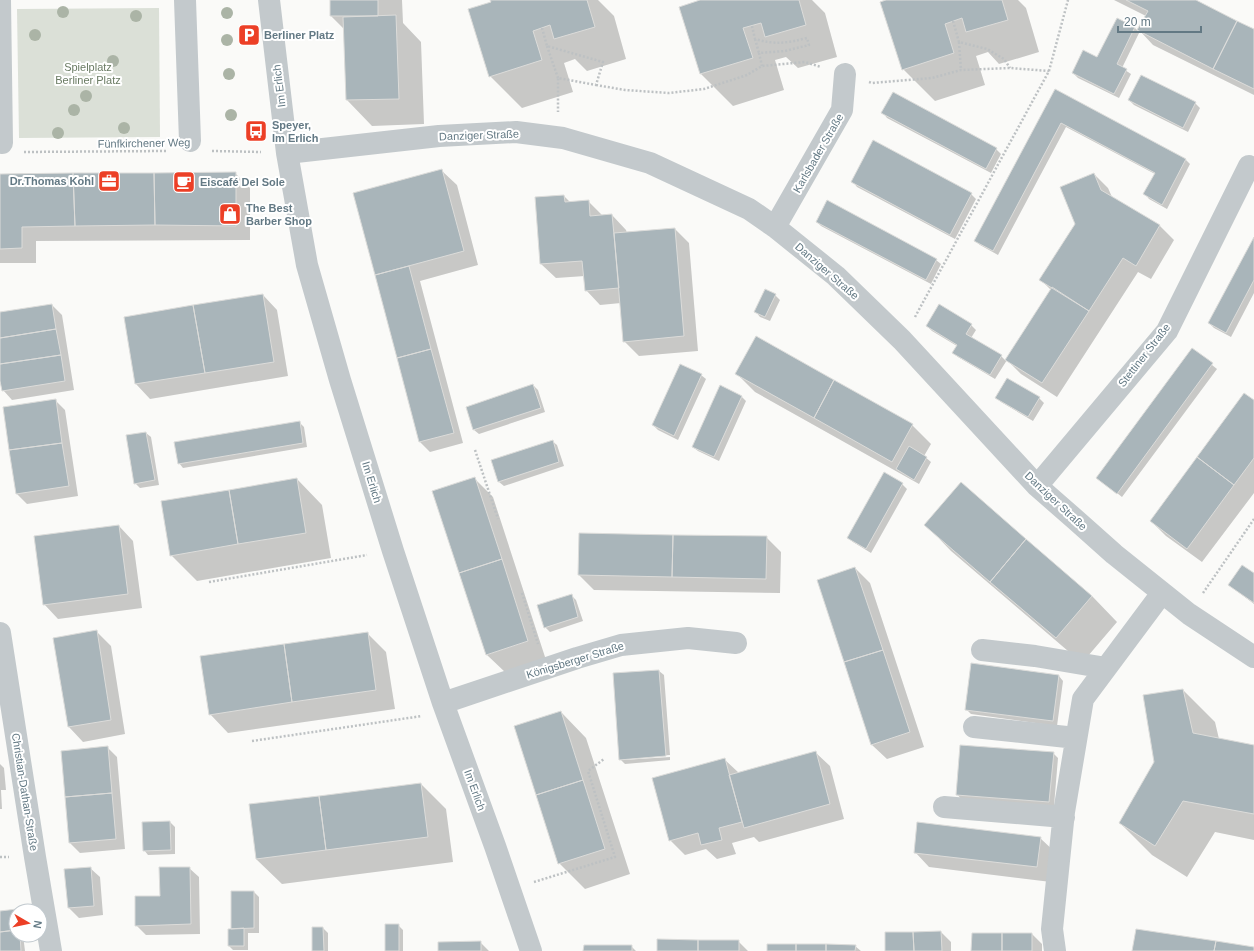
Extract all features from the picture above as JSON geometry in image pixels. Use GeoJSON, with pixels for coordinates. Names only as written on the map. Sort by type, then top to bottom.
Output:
{"type":"FeatureCollection","features":[{"type":"Feature","properties":{"kind":"street"},"geometry":{"type":"LineString","coordinates":[[0,0],[9,148]]}},
{"type":"Feature","properties":{"kind":"street"},"geometry":{"type":"LineString","coordinates":[[0,13],[11,0]]}},
{"type":"Feature","properties":{"kind":"street","name":"Im Erlich"},"geometry":{"type":"LineString","coordinates":[[269,0],[287,153],[307,265],[340,380],[393,551],[445,708],[531,951]]}},
{"type":"Feature","properties":{"kind":"street"},"geometry":{"type":"LineString","coordinates":[[182,3],[190,148]]}},
{"type":"Feature","properties":{"kind":"street","name":"Karlsbader Straße"},"geometry":{"type":"LineString","coordinates":[[775,227],[842,110],[846,74]]}},
{"type":"Feature","properties":{"kind":"street","name":"Danziger Straße"},"geometry":{"type":"LineString","coordinates":[[287,153],[439,136],[516,132],[557,137],[650,163],[749,208],[836,276],[902,340],[1037,486],[1114,554],[1162,593],[1189,614],[1254,657]]}},
{"type":"Feature","properties":{"kind":"street","name":"Stettiner Straße"},"geometry":{"type":"LineString","coordinates":[[1037,486],[1167,331],[1249,166]]}},
{"type":"Feature","properties":{"kind":"street"},"geometry":{"type":"LineString","coordinates":[[1054,951],[1052,929],[1064,817],[1083,699],[1162,593]]}},
{"type":"Feature","properties":{"kind":"street","name":"Christian-Dathan-Straße"},"geometry":{"type":"LineString","coordinates":[[0,634],[51,951]]}},
{"type":"Feature","properties":{"kind":"street","name":"Königsberger Straße"},"geometry":{"type":"LineString","coordinates":[[445,708],[546,668],[621,645],[688,638],[736,643]]}},
{"type":"Feature","properties":{"kind":"street"},"geometry":{"type":"LineString","coordinates":[[982,650],[1036,656],[1106,668]]}},
{"type":"Feature","properties":{"kind":"street"},"geometry":{"type":"LineString","coordinates":[[974,727],[1076,738]]}},
{"type":"Feature","properties":{"kind":"street"},"geometry":{"type":"LineString","coordinates":[[944,807],[1064,817]]}},
{"type":"Feature","properties":{"kind":"path"},"geometry":{"type":"LineString","coordinates":[[902,340],[1049,71],[1068,0]]}},
{"type":"Feature","properties":{"kind":"path"},"geometry":{"type":"LineString","coordinates":[[953,21],[959,42],[961,70]]}},
{"type":"Feature","properties":{"kind":"path"},"geometry":{"type":"LineString","coordinates":[[752,26],[762,66]]}},
{"type":"Feature","properties":{"kind":"path"},"geometry":{"type":"LineString","coordinates":[[542,28],[558,78],[557,137]]}},
{"type":"Feature","properties":{"kind":"path"},"geometry":{"type":"LineString","coordinates":[[755,39],[765,42],[786,43],[807,38],[809,45],[784,51],[759,53]]}},
{"type":"Feature","properties":{"kind":"path"},"geometry":{"type":"LineString","coordinates":[[959,42],[987,49],[1004,59],[1010,68]]}},
{"type":"Feature","properties":{"kind":"path"},"geometry":{"type":"LineString","coordinates":[[547,46],[603,62],[596,85]]}},
{"type":"Feature","properties":{"kind":"path"},"geometry":{"type":"LineString","coordinates":[[558,78],[625,90],[669,94],[704,88],[747,74],[762,66],[805,62],[872,83],[932,78],[961,70],[1010,68],[1049,71]]}},
{"type":"Feature","properties":{"kind":"path","name":"Fünfkirchener Weg"},"geometry":{"type":"LineString","coordinates":[[9,148],[190,148],[287,153]]}},
{"type":"Feature","properties":{"kind":"path"},"geometry":{"type":"LineString","coordinates":[[475,450],[498,519]]}},
{"type":"Feature","properties":{"kind":"path"},"geometry":{"type":"LineString","coordinates":[[1189,614],[1254,519]]}},
{"type":"Feature","properties":{"kind":"path"},"geometry":{"type":"LineString","coordinates":[[209,582],[393,551]]}},
{"type":"Feature","properties":{"kind":"path"},"geometry":{"type":"LineString","coordinates":[[522,593],[546,668]]}},
{"type":"Feature","properties":{"kind":"path"},"geometry":{"type":"LineString","coordinates":[[252,741],[445,708]]}},
{"type":"Feature","properties":{"kind":"path"},"geometry":{"type":"LineString","coordinates":[[510,890],[615,857],[588,771],[604,759]]}},
{"type":"Feature","properties":{"kind":"green space","name":"Spielplatz Berliner Platz"},"geometry":{"type":"Polygon","coordinates":[[[159,8],[160,137],[19,138],[17,9],[159,8]]]}},
{"type":"Feature","properties":{"kind":"building"},"geometry":{"type":"Polygon","coordinates":[[[330,0],[378,0],[378,16],[330,16],[330,0]]]}},
{"type":"Feature","properties":{"kind":"building"},"geometry":{"type":"Polygon","coordinates":[[[490,0],[587,0],[595,27],[554,39],[550,25],[533,31],[542,60],[489,77],[468,9],[491,2],[490,0]]]}},
{"type":"Feature","properties":{"kind":"building"},"geometry":{"type":"Polygon","coordinates":[[[700,0],[799,0],[806,25],[765,37],[761,23],[743,28],[753,58],[700,74],[679,7],[700,0]]]}},
{"type":"Feature","properties":{"kind":"building"},"geometry":{"type":"Polygon","coordinates":[[[886,0],[1002,0],[1008,20],[966,32],[962,18],[945,24],[954,53],[902,70],[880,2],[886,0]]]}},
{"type":"Feature","properties":{"kind":"building"},"geometry":{"type":"Polygon","coordinates":[[[1126,0],[1196,0],[1237,21],[1213,69],[1137,30],[1148,11],[1126,0]]]}},
{"type":"Feature","properties":{"kind":"building"},"geometry":{"type":"Polygon","coordinates":[[[396,15],[399,99],[346,100],[343,17],[396,15]]]}},
{"type":"Feature","properties":{"kind":"building"},"geometry":{"type":"Polygon","coordinates":[[[1117,18],[1135,27],[1117,64],[1127,69],[1114,94],[1072,73],[1083,50],[1097,57],[1117,18]]]}},
{"type":"Feature","properties":{"kind":"building"},"geometry":{"type":"Polygon","coordinates":[[[1237,21],[1254,29],[1254,89],[1213,69],[1237,21]]]}},
{"type":"Feature","properties":{"kind":"building"},"geometry":{"type":"Polygon","coordinates":[[[1141,75],[1196,102],[1183,128],[1128,100],[1141,75]]]}},
{"type":"Feature","properties":{"kind":"building"},"geometry":{"type":"Polygon","coordinates":[[[1055,89],[1186,159],[1162,205],[1143,194],[1155,173],[1061,123],[993,251],[974,241],[1055,89]]]}},
{"type":"Feature","properties":{"kind":"building"},"geometry":{"type":"Polygon","coordinates":[[[893,92],[997,148],[986,169],[881,113],[893,92]]]}},
{"type":"Feature","properties":{"kind":"building"},"geometry":{"type":"Polygon","coordinates":[[[873,140],[972,193],[950,235],[851,182],[873,140]]]}},
{"type":"Feature","properties":{"kind":"building"},"geometry":{"type":"Polygon","coordinates":[[[442,169],[464,251],[375,275],[353,193],[442,169]]]}},
{"type":"Feature","properties":{"kind":"building"},"geometry":{"type":"Polygon","coordinates":[[[236,172],[236,226],[155,225],[154,173],[236,172]]]}},
{"type":"Feature","properties":{"kind":"building"},"geometry":{"type":"Polygon","coordinates":[[[73,173],[75,226],[22,227],[22,248],[0,249],[0,174],[73,173]]]}},
{"type":"Feature","properties":{"kind":"building"},"geometry":{"type":"Polygon","coordinates":[[[73,173],[154,173],[155,225],[75,226],[73,173]]]}},
{"type":"Feature","properties":{"kind":"building"},"geometry":{"type":"Polygon","coordinates":[[[1094,173],[1101,190],[1160,225],[1136,266],[1123,258],[1089,311],[1039,280],[1075,224],[1060,187],[1094,173]]]}},
{"type":"Feature","properties":{"kind":"building"},"geometry":{"type":"Polygon","coordinates":[[[564,195],[565,202],[589,200],[590,216],[612,214],[619,288],[585,291],[582,261],[540,264],[535,197],[564,195]]]}},
{"type":"Feature","properties":{"kind":"building"},"geometry":{"type":"Polygon","coordinates":[[[827,200],[937,259],[926,280],[816,222],[827,200]]]}},
{"type":"Feature","properties":{"kind":"building"},"geometry":{"type":"Polygon","coordinates":[[[675,228],[684,336],[623,342],[614,233],[675,228]]]}},
{"type":"Feature","properties":{"kind":"building"},"geometry":{"type":"Polygon","coordinates":[[[1254,237],[1254,280],[1226,333],[1208,323],[1254,237]]]}},
{"type":"Feature","properties":{"kind":"building"},"geometry":{"type":"Polygon","coordinates":[[[409,266],[431,349],[397,358],[375,275],[409,266]]]}},
{"type":"Feature","properties":{"kind":"building"},"geometry":{"type":"Polygon","coordinates":[[[1052,287],[1089,311],[1042,383],[1005,360],[1052,287]]]}},
{"type":"Feature","properties":{"kind":"building"},"geometry":{"type":"Polygon","coordinates":[[[765,289],[776,294],[765,317],[754,312],[765,289]]]}},
{"type":"Feature","properties":{"kind":"building"},"geometry":{"type":"Polygon","coordinates":[[[263,294],[274,362],[205,373],[193,305],[263,294]]]}},
{"type":"Feature","properties":{"kind":"building"},"geometry":{"type":"Polygon","coordinates":[[[52,304],[56,329],[0,338],[0,312],[52,304]]]}},
{"type":"Feature","properties":{"kind":"building"},"geometry":{"type":"Polygon","coordinates":[[[939,304],[972,324],[966,334],[1002,355],[990,375],[952,353],[957,345],[926,326],[939,304]]]}},
{"type":"Feature","properties":{"kind":"building"},"geometry":{"type":"Polygon","coordinates":[[[193,305],[205,373],[135,384],[124,317],[193,305]]]}},
{"type":"Feature","properties":{"kind":"building"},"geometry":{"type":"Polygon","coordinates":[[[56,329],[61,355],[0,364],[0,338],[56,329]]]}},
{"type":"Feature","properties":{"kind":"building"},"geometry":{"type":"Polygon","coordinates":[[[756,336],[834,380],[814,418],[735,374],[756,336]]]}},
{"type":"Feature","properties":{"kind":"building"},"geometry":{"type":"Polygon","coordinates":[[[1192,348],[1213,363],[1117,494],[1096,478],[1192,348]]]}},
{"type":"Feature","properties":{"kind":"building"},"geometry":{"type":"Polygon","coordinates":[[[431,349],[454,433],[419,442],[397,358],[431,349]]]}},
{"type":"Feature","properties":{"kind":"building"},"geometry":{"type":"Polygon","coordinates":[[[61,355],[65,381],[2,391],[0,381],[0,364],[61,355]]]}},
{"type":"Feature","properties":{"kind":"building"},"geometry":{"type":"Polygon","coordinates":[[[680,364],[702,374],[674,436],[652,425],[680,364]]]}},
{"type":"Feature","properties":{"kind":"building"},"geometry":{"type":"Polygon","coordinates":[[[1007,378],[1040,397],[1028,417],[995,398],[1007,378]]]}},
{"type":"Feature","properties":{"kind":"building"},"geometry":{"type":"Polygon","coordinates":[[[834,380],[913,424],[892,462],[814,418],[834,380]]]}},
{"type":"Feature","properties":{"kind":"building"},"geometry":{"type":"Polygon","coordinates":[[[533,384],[541,408],[473,430],[466,407],[533,384]]]}},
{"type":"Feature","properties":{"kind":"building"},"geometry":{"type":"Polygon","coordinates":[[[720,385],[742,396],[714,457],[692,447],[720,385]]]}},
{"type":"Feature","properties":{"kind":"building"},"geometry":{"type":"Polygon","coordinates":[[[1244,393],[1254,400],[1254,458],[1234,485],[1197,457],[1244,393]]]}},
{"type":"Feature","properties":{"kind":"building"},"geometry":{"type":"Polygon","coordinates":[[[56,399],[62,443],[9,450],[3,407],[56,399]]]}},
{"type":"Feature","properties":{"kind":"building"},"geometry":{"type":"Polygon","coordinates":[[[300,421],[303,443],[178,464],[174,442],[300,421]]]}},
{"type":"Feature","properties":{"kind":"building"},"geometry":{"type":"Polygon","coordinates":[[[146,432],[155,480],[134,484],[126,435],[146,432]]]}},
{"type":"Feature","properties":{"kind":"building"},"geometry":{"type":"Polygon","coordinates":[[[553,440],[559,462],[498,482],[491,460],[553,440]]]}},
{"type":"Feature","properties":{"kind":"building"},"geometry":{"type":"Polygon","coordinates":[[[62,443],[69,486],[16,494],[9,450],[62,443]]]}},
{"type":"Feature","properties":{"kind":"building"},"geometry":{"type":"Polygon","coordinates":[[[909,446],[927,457],[914,480],[896,469],[909,446]]]}},
{"type":"Feature","properties":{"kind":"building"},"geometry":{"type":"Polygon","coordinates":[[[1197,457],[1234,485],[1187,549],[1150,521],[1197,457]]]}},
{"type":"Feature","properties":{"kind":"building"},"geometry":{"type":"Polygon","coordinates":[[[884,472],[903,483],[866,549],[847,538],[884,472]]]}},
{"type":"Feature","properties":{"kind":"building"},"geometry":{"type":"Polygon","coordinates":[[[475,477],[502,559],[459,573],[432,491],[475,477]]]}},
{"type":"Feature","properties":{"kind":"building"},"geometry":{"type":"Polygon","coordinates":[[[297,478],[306,533],[238,544],[229,490],[297,478]]]}},
{"type":"Feature","properties":{"kind":"building"},"geometry":{"type":"Polygon","coordinates":[[[961,482],[1026,539],[990,582],[924,525],[961,482]]]}},
{"type":"Feature","properties":{"kind":"building"},"geometry":{"type":"Polygon","coordinates":[[[229,490],[238,544],[170,556],[161,501],[229,490]]]}},
{"type":"Feature","properties":{"kind":"building"},"geometry":{"type":"Polygon","coordinates":[[[119,525],[128,594],[43,605],[34,536],[119,525]]]}},
{"type":"Feature","properties":{"kind":"building"},"geometry":{"type":"Polygon","coordinates":[[[579,533],[673,535],[672,577],[578,575],[579,533]]]}},
{"type":"Feature","properties":{"kind":"building"},"geometry":{"type":"Polygon","coordinates":[[[673,535],[767,536],[766,579],[672,577],[673,535]]]}},
{"type":"Feature","properties":{"kind":"building"},"geometry":{"type":"Polygon","coordinates":[[[1026,539],[1092,596],[1056,638],[990,582],[1026,539]]]}},
{"type":"Feature","properties":{"kind":"building"},"geometry":{"type":"Polygon","coordinates":[[[502,559],[528,641],[486,655],[459,573],[502,559]]]}},
{"type":"Feature","properties":{"kind":"building"},"geometry":{"type":"Polygon","coordinates":[[[1242,565],[1254,573],[1254,603],[1228,585],[1242,565]]]}},
{"type":"Feature","properties":{"kind":"building"},"geometry":{"type":"Polygon","coordinates":[[[855,567],[883,650],[844,662],[817,580],[855,567]]]}},
{"type":"Feature","properties":{"kind":"building"},"geometry":{"type":"Polygon","coordinates":[[[572,594],[578,617],[544,628],[537,605],[572,594]]]}},
{"type":"Feature","properties":{"kind":"building"},"geometry":{"type":"Polygon","coordinates":[[[97,630],[111,720],[68,727],[53,638],[97,630]]]}},
{"type":"Feature","properties":{"kind":"building"},"geometry":{"type":"Polygon","coordinates":[[[368,632],[376,690],[292,702],[284,644],[368,632]]]}},
{"type":"Feature","properties":{"kind":"building"},"geometry":{"type":"Polygon","coordinates":[[[284,644],[292,702],[209,715],[200,656],[284,644]]]}},
{"type":"Feature","properties":{"kind":"building"},"geometry":{"type":"Polygon","coordinates":[[[883,650],[910,732],[871,745],[844,662],[883,650]]]}},
{"type":"Feature","properties":{"kind":"building"},"geometry":{"type":"Polygon","coordinates":[[[971,663],[1059,675],[1053,721],[965,710],[971,663]]]}},
{"type":"Feature","properties":{"kind":"building"},"geometry":{"type":"Polygon","coordinates":[[[659,670],[666,756],[619,760],[613,673],[659,670]]]}},
{"type":"Feature","properties":{"kind":"building"},"geometry":{"type":"Polygon","coordinates":[[[1183,689],[1193,733],[1254,745],[1254,814],[1183,801],[1155,846],[1119,823],[1154,762],[1143,695],[1183,689]]]}},
{"type":"Feature","properties":{"kind":"building"},"geometry":{"type":"Polygon","coordinates":[[[561,711],[583,780],[536,795],[514,726],[561,711]]]}},
{"type":"Feature","properties":{"kind":"building"},"geometry":{"type":"Polygon","coordinates":[[[960,745],[1054,752],[1049,802],[956,795],[960,745]]]}},
{"type":"Feature","properties":{"kind":"building"},"geometry":{"type":"Polygon","coordinates":[[[108,746],[112,793],[65,797],[61,751],[108,746]]]}},
{"type":"Feature","properties":{"kind":"building"},"geometry":{"type":"Polygon","coordinates":[[[816,751],[830,804],[744,828],[729,775],[816,751]]]}},
{"type":"Feature","properties":{"kind":"building"},"geometry":{"type":"Polygon","coordinates":[[[725,758],[742,822],[719,828],[722,840],[701,845],[698,833],[669,841],[652,778],[725,758]]]}},
{"type":"Feature","properties":{"kind":"building"},"geometry":{"type":"Polygon","coordinates":[[[583,780],[605,849],[558,864],[536,795],[583,780]]]}},
{"type":"Feature","properties":{"kind":"building"},"geometry":{"type":"Polygon","coordinates":[[[421,783],[428,837],[326,850],[319,796],[421,783]]]}},
{"type":"Feature","properties":{"kind":"building"},"geometry":{"type":"Polygon","coordinates":[[[112,793],[116,839],[69,843],[65,797],[112,793]]]}},
{"type":"Feature","properties":{"kind":"building"},"geometry":{"type":"Polygon","coordinates":[[[319,796],[326,850],[256,859],[249,804],[319,796]]]}},
{"type":"Feature","properties":{"kind":"building"},"geometry":{"type":"Polygon","coordinates":[[[170,821],[171,850],[143,851],[142,822],[170,821]]]}},
{"type":"Feature","properties":{"kind":"building"},"geometry":{"type":"Polygon","coordinates":[[[917,822],[1041,837],[1037,867],[914,853],[917,822]]]}},
{"type":"Feature","properties":{"kind":"building"},"geometry":{"type":"Polygon","coordinates":[[[91,867],[94,906],[68,908],[64,869],[91,867]]]}},
{"type":"Feature","properties":{"kind":"building"},"geometry":{"type":"Polygon","coordinates":[[[159,867],[190,867],[191,924],[135,926],[135,896],[160,896],[159,867]]]}},
{"type":"Feature","properties":{"kind":"building"},"geometry":{"type":"Polygon","coordinates":[[[231,891],[254,891],[254,928],[231,929],[231,891]]]}},
{"type":"Feature","properties":{"kind":"building"},"geometry":{"type":"Polygon","coordinates":[[[8,910],[8,931],[0,932],[0,911],[8,910]]]}},
{"type":"Feature","properties":{"kind":"building"},"geometry":{"type":"Polygon","coordinates":[[[385,924],[399,924],[399,951],[385,951],[385,924]]]}},
{"type":"Feature","properties":{"kind":"building"},"geometry":{"type":"Polygon","coordinates":[[[312,927],[323,927],[324,951],[312,951],[312,927]]]}},
{"type":"Feature","properties":{"kind":"building"},"geometry":{"type":"Polygon","coordinates":[[[244,928],[244,946],[228,946],[228,929],[244,928]]]}},
{"type":"Feature","properties":{"kind":"building"},"geometry":{"type":"Polygon","coordinates":[[[1136,929],[1216,941],[1214,951],[1132,951],[1136,929]]]}},
{"type":"Feature","properties":{"kind":"building"},"geometry":{"type":"Polygon","coordinates":[[[8,931],[8,943],[20,943],[21,951],[0,951],[0,932],[8,931]]]}},
{"type":"Feature","properties":{"kind":"building"},"geometry":{"type":"Polygon","coordinates":[[[941,931],[942,951],[914,951],[913,932],[941,931]]]}},
{"type":"Feature","properties":{"kind":"building"},"geometry":{"type":"Polygon","coordinates":[[[885,932],[913,932],[914,951],[885,951],[885,932]]]}},
{"type":"Feature","properties":{"kind":"building"},"geometry":{"type":"Polygon","coordinates":[[[972,933],[1002,933],[1002,951],[971,951],[972,933]]]}},
{"type":"Feature","properties":{"kind":"building"},"geometry":{"type":"Polygon","coordinates":[[[1002,933],[1032,933],[1032,951],[1002,951],[1002,933]]]}},
{"type":"Feature","properties":{"kind":"building"},"geometry":{"type":"Polygon","coordinates":[[[657,939],[698,940],[698,951],[657,951],[657,939]]]}},
{"type":"Feature","properties":{"kind":"building"},"geometry":{"type":"Polygon","coordinates":[[[698,940],[739,940],[739,951],[698,951],[698,940]]]}},
{"type":"Feature","properties":{"kind":"building"},"geometry":{"type":"Polygon","coordinates":[[[481,941],[481,951],[438,951],[438,942],[481,941]]]}},
{"type":"Feature","properties":{"kind":"building"},"geometry":{"type":"Polygon","coordinates":[[[1216,941],[1254,947],[1254,951],[1214,951],[1216,941]]]}},
{"type":"Feature","properties":{"kind":"building"},"geometry":{"type":"Polygon","coordinates":[[[767,944],[796,944],[796,951],[767,951],[767,944]]]}},
{"type":"Feature","properties":{"kind":"building"},"geometry":{"type":"Polygon","coordinates":[[[796,944],[826,944],[826,951],[796,951],[796,944]]]}},
{"type":"Feature","properties":{"kind":"building"},"geometry":{"type":"Polygon","coordinates":[[[826,944],[856,945],[855,951],[826,951],[826,944]]]}},
{"type":"Feature","properties":{"kind":"building"},"geometry":{"type":"Polygon","coordinates":[[[584,945],[632,945],[632,951],[583,951],[584,945]]]}},
{"type":"Feature","properties":{"kind":"place","name":"Berliner Platz"},"geometry":{"type":"Point","coordinates":[249,35]}},
{"type":"Feature","properties":{"kind":"place","name":"Speyer, Im Erlich"},"geometry":{"type":"Point","coordinates":[256,131]}},
{"type":"Feature","properties":{"kind":"place","name":"Dr.Thomas Kohl"},"geometry":{"type":"Point","coordinates":[109,181]}},
{"type":"Feature","properties":{"kind":"place","name":"Eiscafé Del Sole"},"geometry":{"type":"Point","coordinates":[184,182]}},
{"type":"Feature","properties":{"kind":"place","name":"The Best Barber Shop"},"geometry":{"type":"Point","coordinates":[230,214]}}]}
